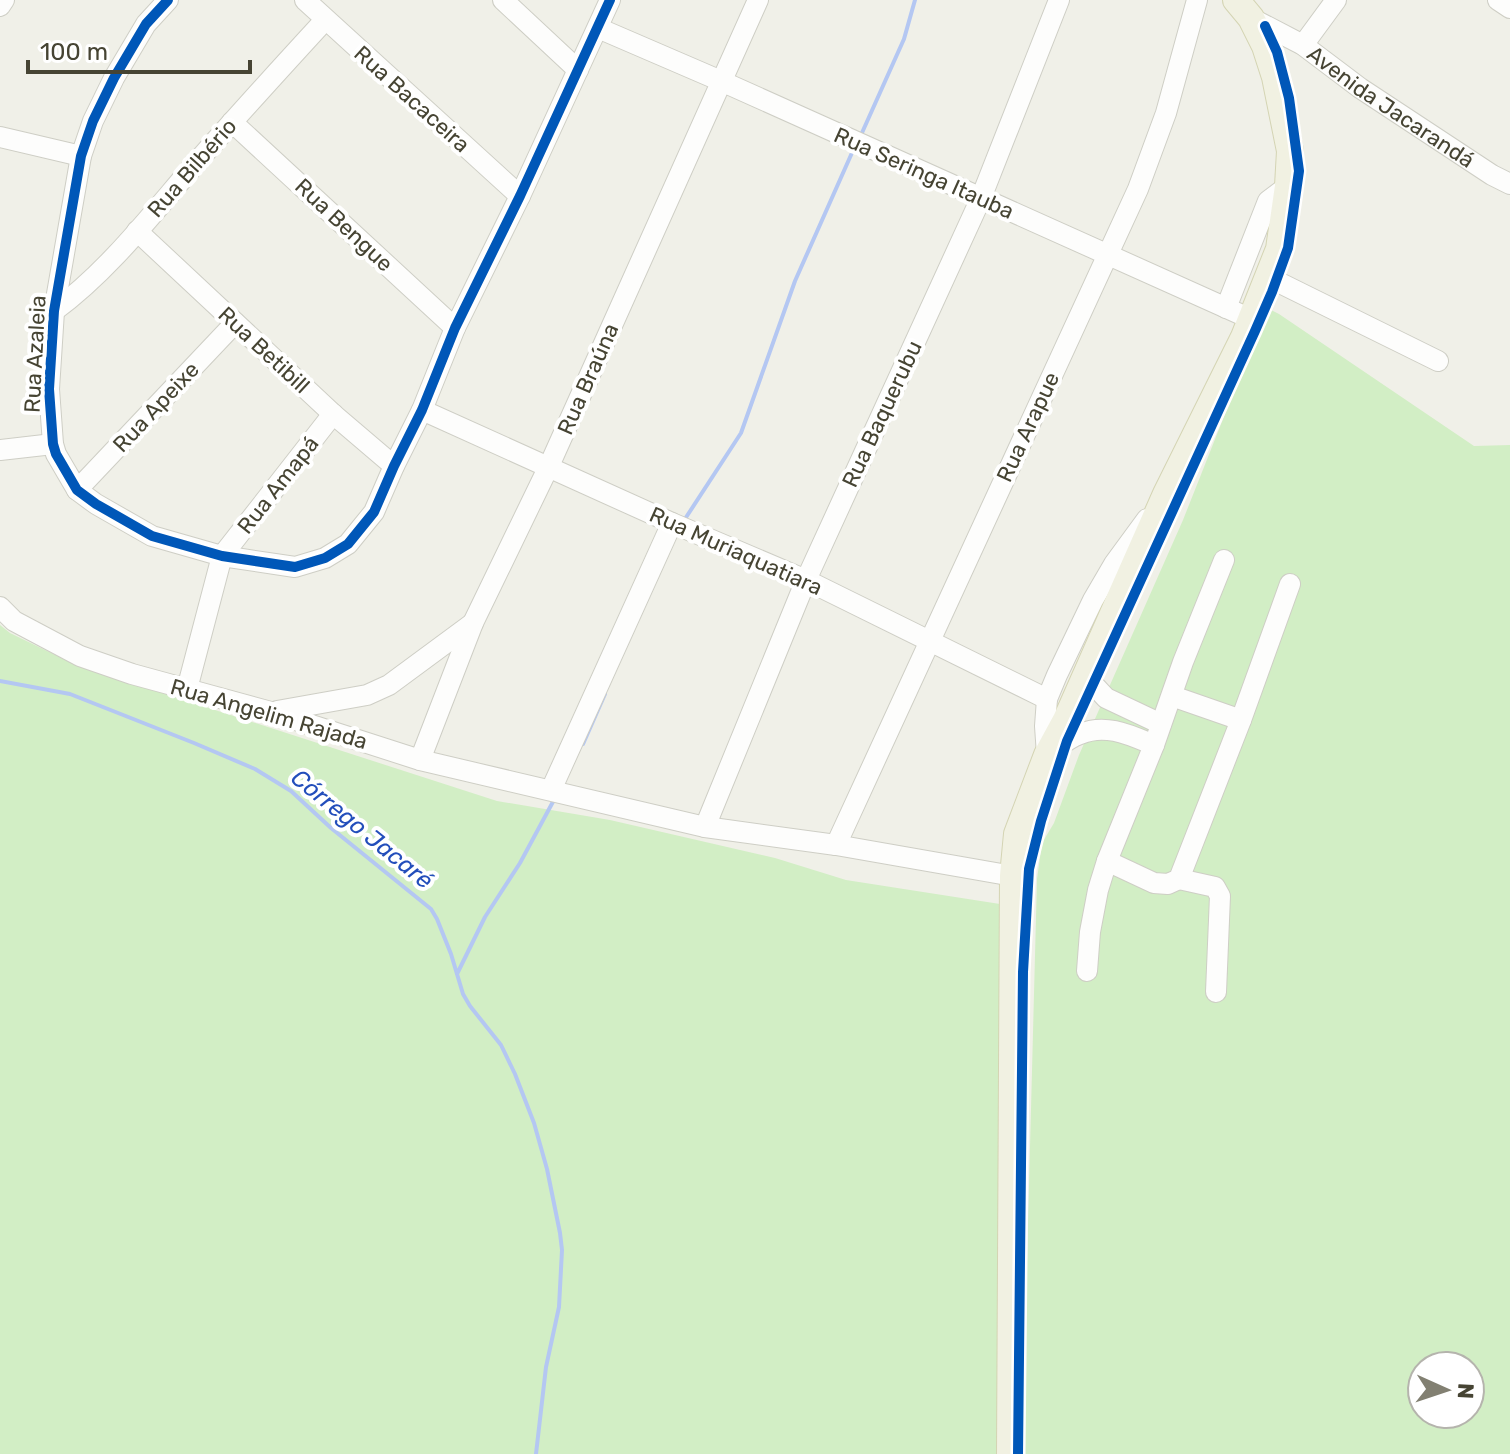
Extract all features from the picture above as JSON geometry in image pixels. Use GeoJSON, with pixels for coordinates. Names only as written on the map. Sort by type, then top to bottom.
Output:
{"type":"FeatureCollection","features":[{"type":"Feature","properties":{"kind":"main road"},"geometry":{"type":"LineString","coordinates":[[1010,1454],[1013,876],[1017,834],[1047,755],[1066,720],[1166,494],[1244,337],[1279,249],[1290,151],[1275,77],[1265,46],[1243,9]]}},
{"type":"Feature","properties":{"kind":"street"},"geometry":{"type":"LineString","coordinates":[[0,6],[4,0]]}},
{"type":"Feature","properties":{"kind":"street","name":"Rua Azaleia"},"geometry":{"type":"LineString","coordinates":[[168,0],[146,24],[114,78],[93,121],[81,156],[54,311],[49,389],[53,444],[77,490],[152,536],[222,556],[295,567],[325,558],[348,544],[374,512],[422,410],[455,328],[610,0]]}},
{"type":"Feature","properties":{"kind":"street","name":"Rua Bacaceira"},"geometry":{"type":"LineString","coordinates":[[305,0],[520,196]]}},
{"type":"Feature","properties":{"kind":"street"},"geometry":{"type":"LineString","coordinates":[[503,0],[578,70]]}},
{"type":"Feature","properties":{"kind":"street","name":"Rua Braúna"},"geometry":{"type":"LineString","coordinates":[[420,760],[473,623],[549,466],[758,0]]}},
{"type":"Feature","properties":{"kind":"street","name":"Rua Baquerubu"},"geometry":{"type":"LineString","coordinates":[[705,827],[806,580],[981,198],[1059,0]]}},
{"type":"Feature","properties":{"kind":"street","name":"Rua Arapue"},"geometry":{"type":"LineString","coordinates":[[836,845],[1138,189],[1166,113],[1197,0]]}},
{"type":"Feature","properties":{"kind":"street"},"geometry":{"type":"LineString","coordinates":[[1303,45],[1336,0]]}},
{"type":"Feature","properties":{"kind":"street"},"geometry":{"type":"LineString","coordinates":[[1498,0],[1510,8]]}},
{"type":"Feature","properties":{"kind":"street","name":"Avenida Jacarandá"},"geometry":{"type":"LineString","coordinates":[[1243,9],[1303,45],[1360,88],[1510,184]]}},
{"type":"Feature","properties":{"kind":"street","name":"Rua Bilbério"},"geometry":{"type":"LineString","coordinates":[[54,311],[81,291],[137,231],[325,20]]}},
{"type":"Feature","properties":{"kind":"street","name":"Rua Seringa Itauba"},"geometry":{"type":"LineString","coordinates":[[598,28],[1251,319]]}},
{"type":"Feature","properties":{"kind":"street","name":"Rua Bengue"},"geometry":{"type":"LineString","coordinates":[[232,122],[455,328]]}},
{"type":"Feature","properties":{"kind":"street"},"geometry":{"type":"LineString","coordinates":[[0,137],[81,156]]}},
{"type":"Feature","properties":{"kind":"street"},"geometry":{"type":"LineString","coordinates":[[1226,308],[1268,201],[1288,186]]}},
{"type":"Feature","properties":{"kind":"street","name":"Rua Betibill"},"geometry":{"type":"LineString","coordinates":[[137,231],[333,414],[394,466]]}},
{"type":"Feature","properties":{"kind":"street"},"geometry":{"type":"LineString","coordinates":[[1268,277],[1438,361]]}},
{"type":"Feature","properties":{"kind":"street","name":"Rua Apeixe"},"geometry":{"type":"LineString","coordinates":[[77,490],[235,323]]}},
{"type":"Feature","properties":{"kind":"street","name":"Rua Muriaquatiara"},"geometry":{"type":"LineString","coordinates":[[422,410],[806,580],[1047,699]]}},
{"type":"Feature","properties":{"kind":"street","name":"Rua Amapá"},"geometry":{"type":"LineString","coordinates":[[222,556],[333,414]]}},
{"type":"Feature","properties":{"kind":"street"},"geometry":{"type":"LineString","coordinates":[[0,450],[53,444]]}},
{"type":"Feature","properties":{"kind":"street"},"geometry":{"type":"LineString","coordinates":[[1047,755],[1047,699],[1057,675],[1114,564],[1166,494]]}},
{"type":"Feature","properties":{"kind":"street"},"geometry":{"type":"LineString","coordinates":[[558,791],[679,526]]}},
{"type":"Feature","properties":{"kind":"street"},"geometry":{"type":"LineString","coordinates":[[187,689],[222,556]]}},
{"type":"Feature","properties":{"kind":"street"},"geometry":{"type":"LineString","coordinates":[[1087,971],[1090,932],[1107,861],[1224,560]]}},
{"type":"Feature","properties":{"kind":"street"},"geometry":{"type":"LineString","coordinates":[[1179,879],[1290,584]]}},
{"type":"Feature","properties":{"kind":"street","name":"Rua Angelim Rajada"},"geometry":{"type":"LineString","coordinates":[[0,607],[14,621],[80,656],[132,674],[271,712],[420,760],[705,827]]}},
{"type":"Feature","properties":{"kind":"street"},"geometry":{"type":"LineString","coordinates":[[271,712],[367,695],[389,685],[473,623]]}},
{"type":"Feature","properties":{"kind":"street"},"geometry":{"type":"LineString","coordinates":[[1089,666],[1092,683],[1106,698],[1161,724]]}},
{"type":"Feature","properties":{"kind":"street"},"geometry":{"type":"LineString","coordinates":[[1078,734],[1089,719],[1099,690]]}},
{"type":"Feature","properties":{"kind":"street"},"geometry":{"type":"LineString","coordinates":[[1172,696],[1241,720]]}},
{"type":"Feature","properties":{"kind":"street"},"geometry":{"type":"LineString","coordinates":[[1047,755],[1078,734],[1101,728],[1124,732],[1154,745]]}},
{"type":"Feature","properties":{"kind":"street"},"geometry":{"type":"LineString","coordinates":[[705,827],[836,845],[1013,876]]}},
{"type":"Feature","properties":{"kind":"street"},"geometry":{"type":"LineString","coordinates":[[1107,861],[1154,883],[1168,884],[1179,879],[1215,887],[1220,896],[1216,992]]}},
{"type":"Feature","properties":{"kind":"green space"},"geometry":{"type":"Polygon","coordinates":[[[1267,308],[1474,446],[1510,445],[1510,1454],[1022,1454],[1037,879],[1042,843],[1054,823],[1079,755],[1183,520],[1267,308]]]}},
{"type":"Feature","properties":{"kind":"green space"},"geometry":{"type":"Polygon","coordinates":[[[0,625],[10,633],[76,665],[497,801],[610,820],[775,858],[846,880],[1000,904],[999,1454],[0,1454],[0,625]]]}},
{"type":"Feature","properties":{"kind":"waterway"},"geometry":{"type":"LineString","coordinates":[[861,135],[904,39],[915,0]]}},
{"type":"Feature","properties":{"kind":"waterway"},"geometry":{"type":"LineString","coordinates":[[683,522],[741,433],[795,281],[855,146]]}},
{"type":"Feature","properties":{"kind":"waterway","name":"Córrego Jacaré"},"geometry":{"type":"LineString","coordinates":[[0,681],[70,694],[255,769],[291,791],[331,828],[431,909],[451,954],[463,994],[501,1045],[515,1074],[534,1123],[560,1233],[559,1307],[546,1367],[536,1454]]}},
{"type":"Feature","properties":{"kind":"waterway"},"geometry":{"type":"LineString","coordinates":[[583,744],[605,694]]}},
{"type":"Feature","properties":{"kind":"waterway"},"geometry":{"type":"LineString","coordinates":[[457,974],[485,917],[520,863],[555,798]]}},
{"type":"Feature","properties":{"kind":"cycle path"},"geometry":{"type":"LineString","coordinates":[[168,0],[146,24],[114,78],[93,121],[81,156],[54,311],[49,389],[53,444],[77,490],[152,536],[222,556],[295,567],[325,558],[348,544],[374,512],[422,410],[455,328],[610,0]]}},
{"type":"Feature","properties":{"kind":"cycle path"},"geometry":{"type":"LineString","coordinates":[[1018,1454],[1023,972],[1029,869],[1067,741],[1255,331],[1288,248],[1299,171],[1289,98],[1277,52],[1265,26]]}}]}
